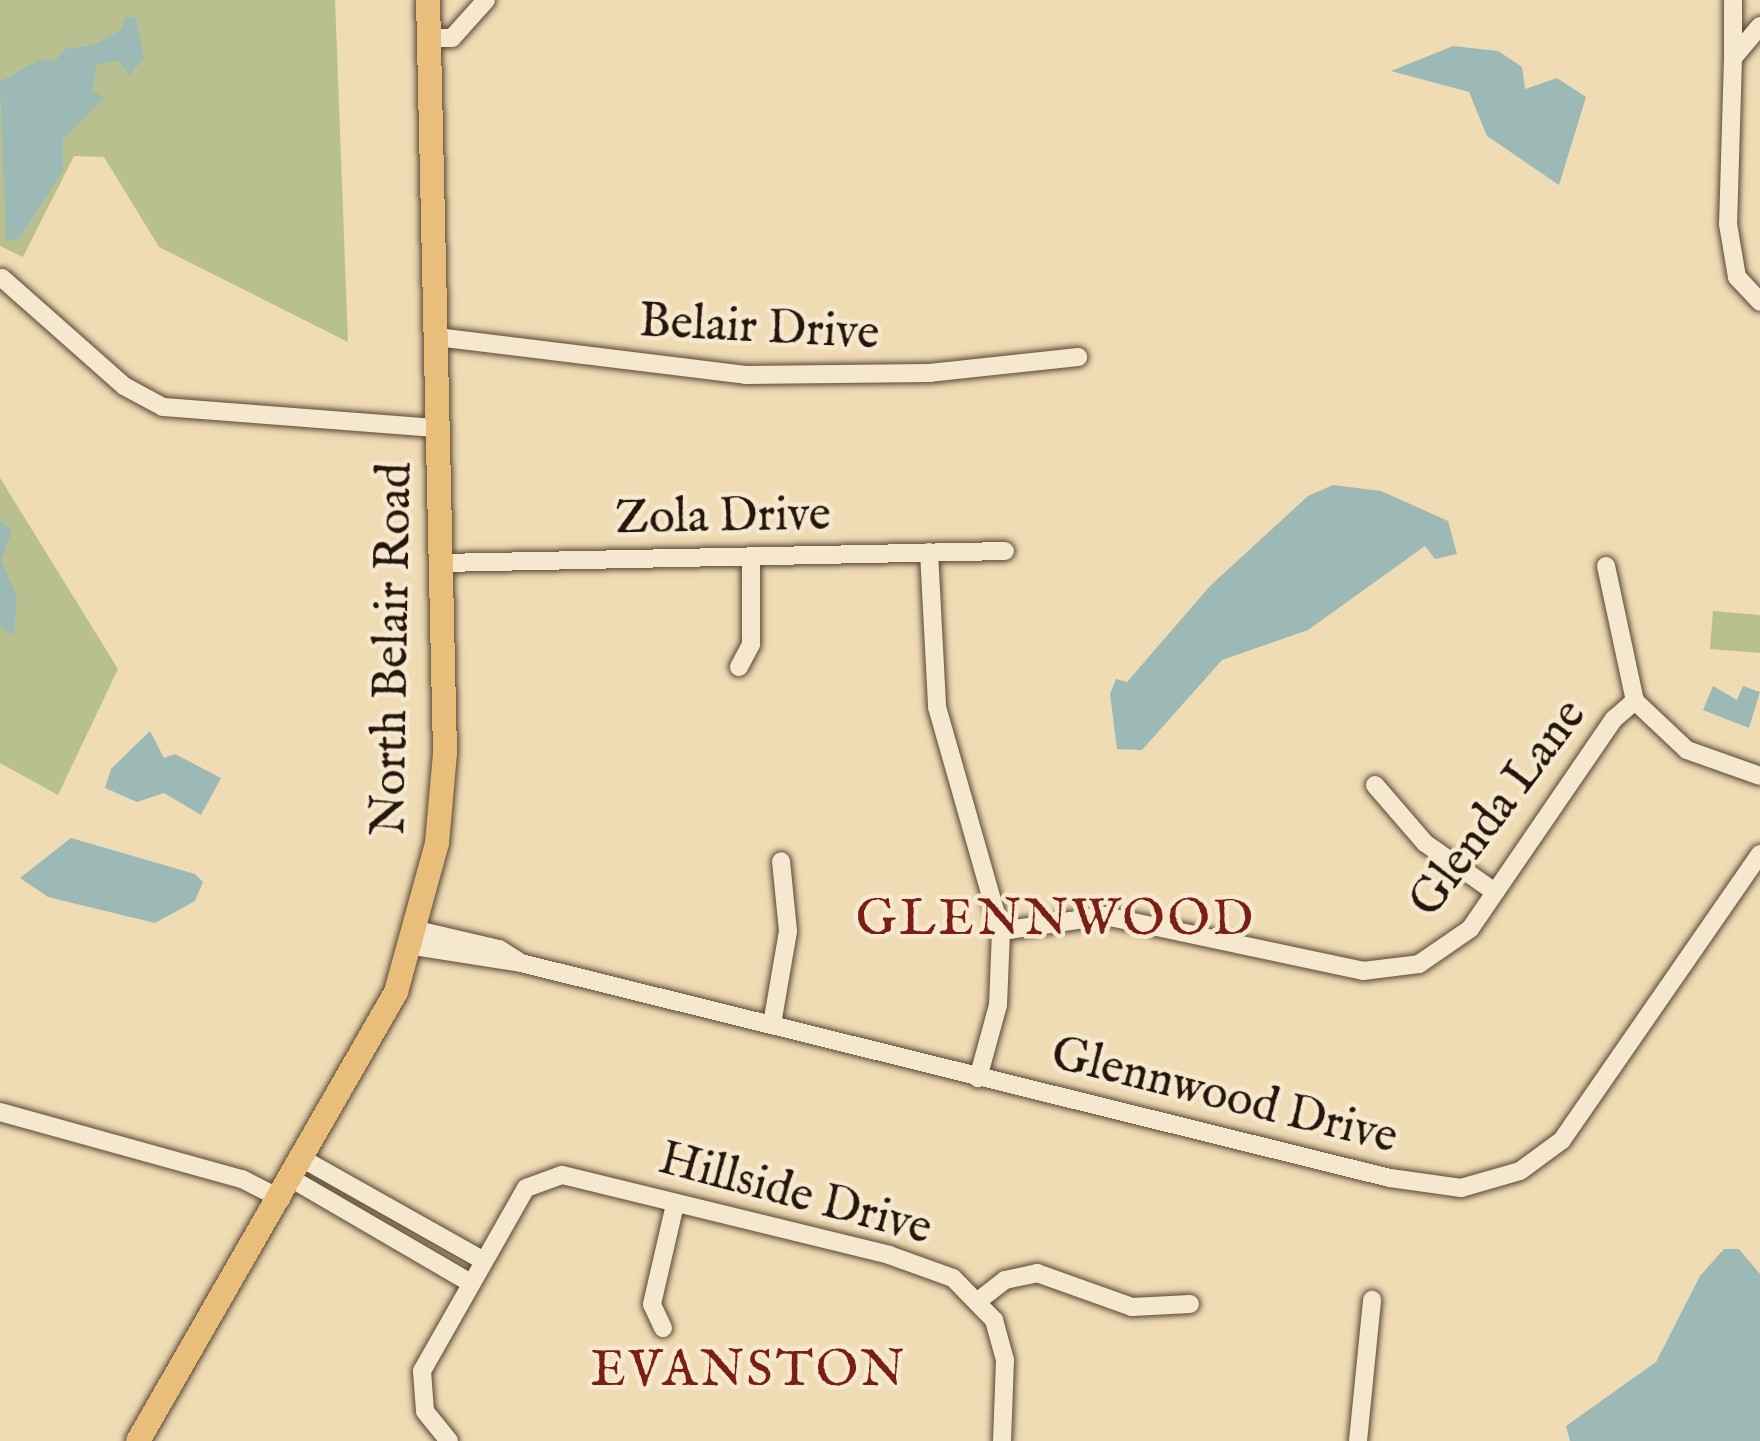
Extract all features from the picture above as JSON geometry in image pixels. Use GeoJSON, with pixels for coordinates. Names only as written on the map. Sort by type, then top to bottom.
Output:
{"type":"FeatureCollection","features":[{"type":"Feature","properties":{"kind":"main road","name":"North Belair Road"},"geometry":{"type":"LineString","coordinates":[[138,1441],[292,1179],[416,938],[445,754],[428,0]]}},
{"type":"Feature","properties":{"kind":"street"},"geometry":{"type":"LineString","coordinates":[[429,38],[452,38],[486,0]]}},
{"type":"Feature","properties":{"kind":"street"},"geometry":{"type":"LineString","coordinates":[[1733,0],[1729,252],[1737,277],[1760,302]]}},
{"type":"Feature","properties":{"kind":"street"},"geometry":{"type":"LineString","coordinates":[[1733,58],[1760,26]]}},
{"type":"Feature","properties":{"kind":"street"},"geometry":{"type":"LineString","coordinates":[[2,278],[124,386],[163,407],[440,428]]}},
{"type":"Feature","properties":{"kind":"street","name":"Belair Drive"},"geometry":{"type":"LineString","coordinates":[[437,337],[746,375],[928,373],[1078,358]]}},
{"type":"Feature","properties":{"kind":"street","name":"Zola Drive"},"geometry":{"type":"LineString","coordinates":[[442,562],[1005,550]]}},
{"type":"Feature","properties":{"kind":"street"},"geometry":{"type":"LineString","coordinates":[[929,553],[937,707],[1000,932],[998,1005],[978,1078]]}},
{"type":"Feature","properties":{"kind":"street"},"geometry":{"type":"LineString","coordinates":[[739,667],[751,644],[751,556]]}},
{"type":"Feature","properties":{"kind":"street"},"geometry":{"type":"LineString","coordinates":[[1606,566],[1635,701],[1687,750],[1760,776]]}},
{"type":"Feature","properties":{"kind":"street","name":"Glenda Lane"},"geometry":{"type":"LineString","coordinates":[[1000,932],[1105,916],[1393,971],[1446,950],[1495,892],[1614,719],[1635,701]]}},
{"type":"Feature","properties":{"kind":"street"},"geometry":{"type":"LineString","coordinates":[[1375,785],[1425,843],[1495,892]]}},
{"type":"Feature","properties":{"kind":"street","name":"Glennwood Drive"},"geometry":{"type":"LineString","coordinates":[[416,938],[499,949],[521,963],[1425,1186],[1491,1183],[1562,1140],[1760,854]]}},
{"type":"Feature","properties":{"kind":"street"},"geometry":{"type":"LineString","coordinates":[[772,1024],[788,932],[781,861]]}},
{"type":"Feature","properties":{"kind":"street"},"geometry":{"type":"LineString","coordinates":[[0,1112],[242,1179],[292,1179],[482,1261],[422,1371],[424,1411],[449,1441]]}},
{"type":"Feature","properties":{"kind":"street","name":"Hillside Drive"},"geometry":{"type":"LineString","coordinates":[[482,1261],[526,1189],[543,1177],[920,1264],[978,1301],[994,1320],[1005,1360],[1002,1441]]}},
{"type":"Feature","properties":{"kind":"street"},"geometry":{"type":"LineString","coordinates":[[292,1179],[469,1282]]}},
{"type":"Feature","properties":{"kind":"street"},"geometry":{"type":"LineString","coordinates":[[662,1328],[652,1304],[675,1204]]}},
{"type":"Feature","properties":{"kind":"street"},"geometry":{"type":"LineString","coordinates":[[978,1301],[1005,1280],[1037,1273],[1132,1306],[1190,1304]]}},
{"type":"Feature","properties":{"kind":"street"},"geometry":{"type":"LineString","coordinates":[[1358,1441],[1372,1300]]}},
{"type":"Feature","properties":{"kind":"green space"},"geometry":{"type":"Polygon","coordinates":[[[0,0],[335,0],[348,342],[159,247],[104,157],[74,156],[23,257],[0,246],[0,0]]]}},
{"type":"Feature","properties":{"kind":"green space"},"geometry":{"type":"Polygon","coordinates":[[[0,478],[118,669],[58,795],[0,763],[0,478]]]}},
{"type":"Feature","properties":{"kind":"green space"},"geometry":{"type":"Polygon","coordinates":[[[1713,611],[1760,615],[1760,653],[1710,649],[1713,611]]]}},
{"type":"Feature","properties":{"kind":"water"},"geometry":{"type":"Polygon","coordinates":[[[126,17],[136,18],[144,57],[130,75],[117,60],[97,65],[92,90],[104,98],[63,138],[63,170],[19,239],[6,240],[0,82],[39,60],[55,61],[65,49],[94,45],[121,30],[126,17]]]}},
{"type":"Feature","properties":{"kind":"water"},"geometry":{"type":"Polygon","coordinates":[[[1453,46],[1498,51],[1522,67],[1525,89],[1557,78],[1586,97],[1559,185],[1487,136],[1469,92],[1391,71],[1453,46]]]}},
{"type":"Feature","properties":{"kind":"water"},"geometry":{"type":"Polygon","coordinates":[[[1333,485],[1381,491],[1448,521],[1457,554],[1435,559],[1425,546],[1308,630],[1222,660],[1142,750],[1117,749],[1110,694],[1116,679],[1127,682],[1210,586],[1308,496],[1333,485]]]}},
{"type":"Feature","properties":{"kind":"water"},"geometry":{"type":"Polygon","coordinates":[[[0,520],[12,531],[1,560],[17,596],[14,635],[0,627],[0,520]]]}},
{"type":"Feature","properties":{"kind":"water"},"geometry":{"type":"Polygon","coordinates":[[[1713,686],[1737,700],[1743,686],[1760,692],[1749,728],[1703,710],[1713,686]]]}},
{"type":"Feature","properties":{"kind":"water"},"geometry":{"type":"Polygon","coordinates":[[[150,731],[164,758],[175,754],[221,778],[201,815],[164,793],[137,802],[105,788],[111,769],[150,731]]]}},
{"type":"Feature","properties":{"kind":"water"},"geometry":{"type":"Polygon","coordinates":[[[71,838],[195,874],[203,882],[195,901],[155,923],[48,897],[20,878],[71,838]]]}},
{"type":"Feature","properties":{"kind":"water"},"geometry":{"type":"Polygon","coordinates":[[[1724,1249],[1739,1249],[1760,1274],[1760,1441],[1570,1441],[1566,1426],[1656,1362],[1700,1276],[1724,1249]]]}},
{"type":"Feature","properties":{"kind":"district","name":"GLENNWOOD"},"geometry":{"type":"Point","coordinates":[1056,921]}},
{"type":"Feature","properties":{"kind":"district","name":"EVANSTON"},"geometry":{"type":"Point","coordinates":[749,1372]}}]}
